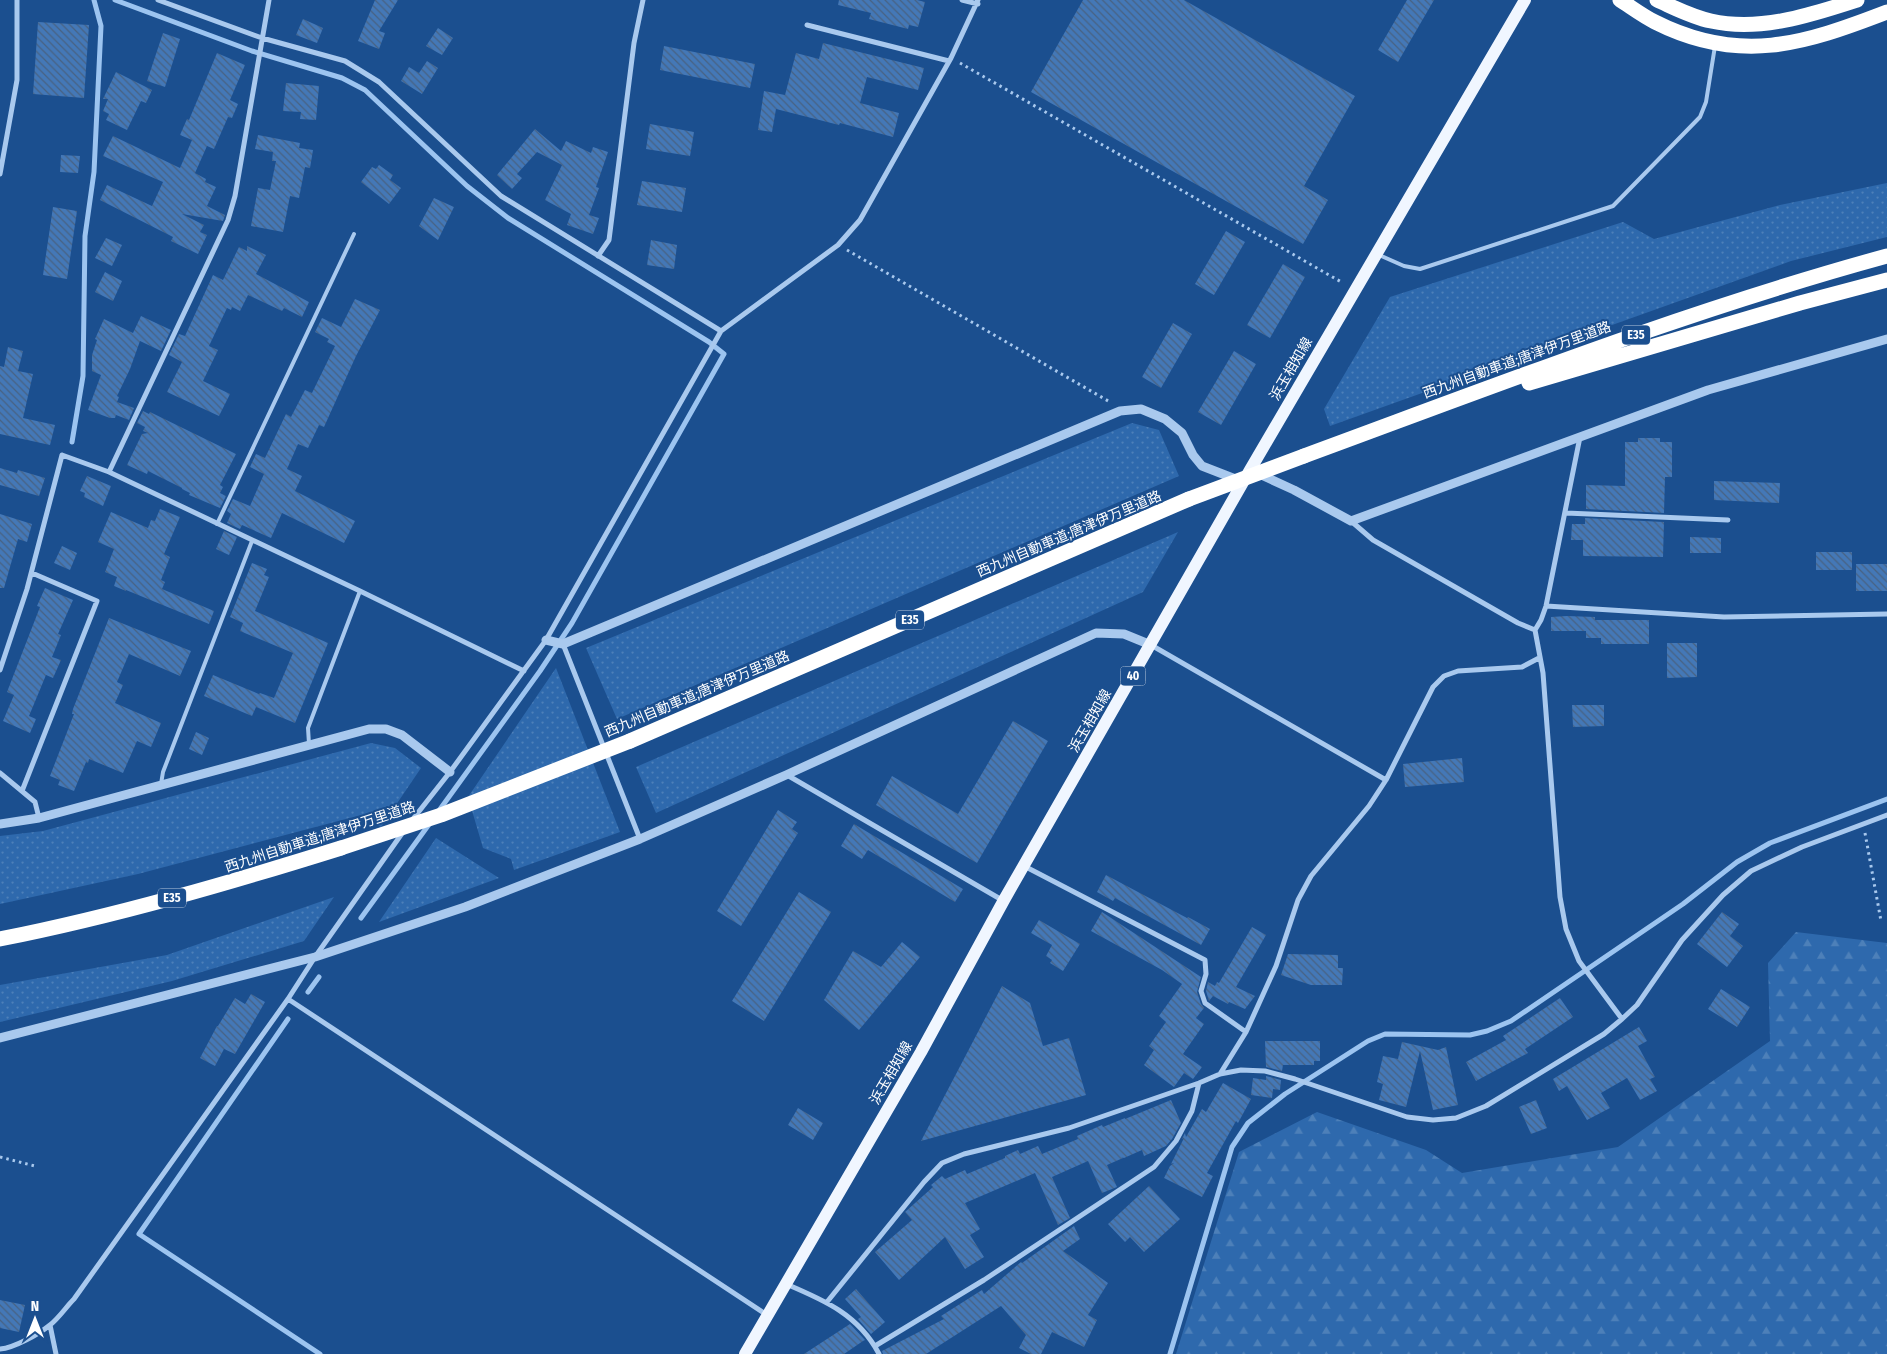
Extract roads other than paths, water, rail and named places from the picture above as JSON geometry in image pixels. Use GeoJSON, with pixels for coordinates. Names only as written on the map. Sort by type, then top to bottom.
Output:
{"type":"FeatureCollection","features":[{"type":"Feature","properties":{"kind":"highway"},"geometry":{"type":"LineString","coordinates":[[1620,0],[1655,22],[1685,35],[1715,44],[1740,46],[1767,46],[1800,42],[1860,8]]}},
{"type":"Feature","properties":{"kind":"highway"},"geometry":{"type":"LineString","coordinates":[[1658,0],[1704,19],[1738,24],[1772,22],[1860,8],[1887,12]]}},
{"type":"Feature","properties":{"kind":"highway","name":"西九州自動車道;唐津伊万里道路"},"geometry":{"type":"LineString","coordinates":[[0,939],[151,904],[247,878],[441,815],[630,742],[1189,499],[1611,343],[1808,277],[1887,256]]}},
{"type":"Feature","properties":{"kind":"highway","name":"西九州自動車道;唐津伊万里道路"},"geometry":{"type":"LineString","coordinates":[[1388,425],[1800,303],[1887,280]]}},
{"type":"Feature","properties":{"kind":"main road","name":"浜玉相知線"},"geometry":{"type":"LineString","coordinates":[[745,1354],[920,1052],[1004,900],[1354,289],[1525,0]]}},
{"type":"Feature","properties":{"kind":"street"},"geometry":{"type":"LineString","coordinates":[[0,174],[17,80],[17,0]]}},
{"type":"Feature","properties":{"kind":"street"},"geometry":{"type":"LineString","coordinates":[[158,0],[262,38],[345,62],[379,82],[501,196],[720,333]]}},
{"type":"Feature","properties":{"kind":"street"},"geometry":{"type":"LineString","coordinates":[[109,472],[228,220],[235,196],[269,0]]}},
{"type":"Feature","properties":{"kind":"street"},"geometry":{"type":"LineString","coordinates":[[598,256],[609,240],[634,43],[643,0]]}},
{"type":"Feature","properties":{"kind":"street"},"geometry":{"type":"LineString","coordinates":[[0,1349],[6,1349],[31,1337],[50,1325],[79,1291],[288,999],[315,956],[390,848],[450,772],[546,640],[720,333],[838,245],[860,220],[950,60],[978,2],[962,0]]}},
{"type":"Feature","properties":{"kind":"street"},"geometry":{"type":"LineString","coordinates":[[807,26],[950,60]]}},
{"type":"Feature","properties":{"kind":"street"},"geometry":{"type":"LineString","coordinates":[[1351,521],[1708,390],[1887,339]]}},
{"type":"Feature","properties":{"kind":"street"},"geometry":{"type":"LineString","coordinates":[[546,640],[564,644],[1120,411],[1141,409],[1165,419],[1182,433],[1193,455],[1202,466],[1244,482]]}},
{"type":"Feature","properties":{"kind":"street"},"geometry":{"type":"LineString","coordinates":[[1581,436],[1546,606],[1535,630],[1543,673],[1560,897],[1566,929],[1579,962],[1622,1019]]}},
{"type":"Feature","properties":{"kind":"street"},"geometry":{"type":"LineString","coordinates":[[0,670],[32,573],[62,455],[109,472],[252,541],[360,590],[524,671]]}},
{"type":"Feature","properties":{"kind":"street"},"geometry":{"type":"LineString","coordinates":[[1250,470],[1294,490],[1351,521],[1373,540],[1518,623],[1535,630]]}},
{"type":"Feature","properties":{"kind":"street"},"geometry":{"type":"LineString","coordinates":[[1566,513],[1728,520]]}},
{"type":"Feature","properties":{"kind":"street"},"geometry":{"type":"LineString","coordinates":[[22,791],[97,601],[32,573]]}},
{"type":"Feature","properties":{"kind":"street"},"geometry":{"type":"LineString","coordinates":[[1546,606],[1724,617],[1887,614]]}},
{"type":"Feature","properties":{"kind":"street"},"geometry":{"type":"LineString","coordinates":[[0,1038],[315,956],[465,907],[640,839],[1096,633],[1124,634],[1151,645],[1386,780]]}},
{"type":"Feature","properties":{"kind":"street"},"geometry":{"type":"LineString","coordinates":[[564,644],[640,839]]}},
{"type":"Feature","properties":{"kind":"street"},"geometry":{"type":"LineString","coordinates":[[1220,1074],[1246,1032],[1276,966],[1298,900],[1311,876],[1369,806],[1386,780],[1433,688],[1444,676],[1458,671],[1522,667],[1539,658]]}},
{"type":"Feature","properties":{"kind":"street"},"geometry":{"type":"LineString","coordinates":[[0,824],[39,818],[369,729],[386,729],[402,735],[450,772]]}},
{"type":"Feature","properties":{"kind":"street"},"geometry":{"type":"LineString","coordinates":[[0,773],[35,802],[39,818]]}},
{"type":"Feature","properties":{"kind":"street"},"geometry":{"type":"LineString","coordinates":[[786,774],[1004,900]]}},
{"type":"Feature","properties":{"kind":"street"},"geometry":{"type":"LineString","coordinates":[[827,1302],[924,1182],[942,1163],[964,1154],[1068,1128],[1200,1083],[1220,1074],[1241,1070],[1265,1071],[1295,1079],[1407,1117],[1433,1120],[1456,1118],[1486,1106],[1604,1034],[1622,1019],[1637,1005],[1682,940],[1722,895],[1751,871],[1802,847],[1887,815]]}},
{"type":"Feature","properties":{"kind":"street"},"geometry":{"type":"LineString","coordinates":[[1024,866],[1205,960],[1206,974],[1201,991],[1205,1003],[1246,1032]]}},
{"type":"Feature","properties":{"kind":"street"},"geometry":{"type":"LineString","coordinates":[[288,999],[768,1316]]}},
{"type":"Feature","properties":{"kind":"street"},"geometry":{"type":"LineString","coordinates":[[875,1346],[984,1280],[1154,1168],[1176,1141],[1192,1111],[1200,1083]]}},
{"type":"Feature","properties":{"kind":"street"},"geometry":{"type":"LineString","coordinates":[[786,1284],[827,1302],[856,1322],[880,1354]]}},
{"type":"Feature","properties":{"kind":"street"},"geometry":{"type":"LineString","coordinates":[[50,1325],[56,1354]]}},
{"type":"Feature","properties":{"kind":"lane"},"geometry":{"type":"LineString","coordinates":[[1376,254],[1404,266],[1420,269],[1614,206],[1700,117],[1706,102],[1715,44]]}},
{"type":"Feature","properties":{"kind":"lane"},"geometry":{"type":"LineString","coordinates":[[217,524],[354,234]]}},
{"type":"Feature","properties":{"kind":"lane"},"geometry":{"type":"LineString","coordinates":[[161,785],[163,772],[252,541]]}},
{"type":"Feature","properties":{"kind":"lane"},"geometry":{"type":"LineString","coordinates":[[309,745],[308,728],[360,590]]}},
{"type":"Feature","properties":{"kind":"waterway"},"geometry":{"type":"LineString","coordinates":[[72,442],[83,376],[85,236],[94,172],[101,26],[94,0]]}},
{"type":"Feature","properties":{"kind":"waterway"},"geometry":{"type":"LineString","coordinates":[[115,0],[252,51],[342,78],[365,90],[467,186],[508,218],[709,342],[724,354],[572,623],[540,671],[438,812]]}},
{"type":"Feature","properties":{"kind":"waterway"},"geometry":{"type":"LineString","coordinates":[[1170,1354],[1232,1147],[1248,1123],[1285,1094],[1368,1041],[1385,1034],[1470,1035],[1487,1031],[1511,1021],[1683,904],[1737,862],[1770,843],[1887,799]]}},
{"type":"Feature","properties":{"kind":"waterway"},"geometry":{"type":"LineString","coordinates":[[361,918],[430,823]]}},
{"type":"Feature","properties":{"kind":"waterway"},"geometry":{"type":"LineString","coordinates":[[308,992],[319,977]]}},
{"type":"Feature","properties":{"kind":"waterway"},"geometry":{"type":"LineString","coordinates":[[288,1019],[139,1234],[320,1354]]}}]}
